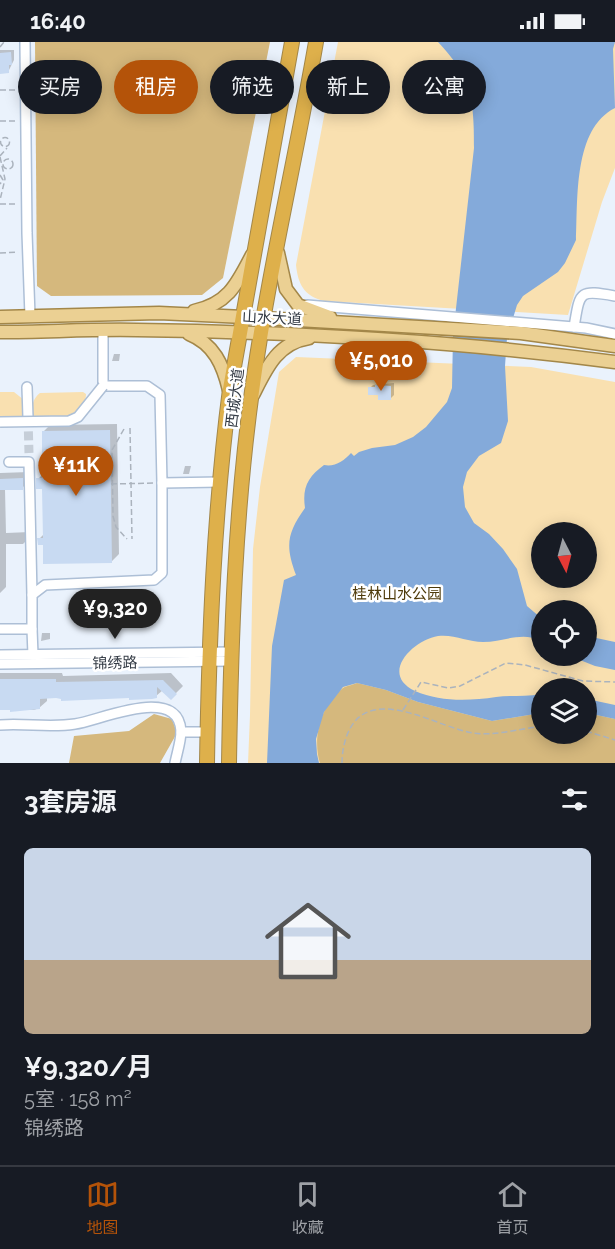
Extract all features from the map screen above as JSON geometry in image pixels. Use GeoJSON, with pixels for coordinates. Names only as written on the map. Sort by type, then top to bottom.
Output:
{"type":"FeatureCollection","features":[{"type":"Feature","properties":{"kind":"highway","name":"西城大道"},"geometry":{"type":"LineString","coordinates":[[207,763],[209,657],[220,482],[230,393],[292,42]]}},
{"type":"Feature","properties":{"kind":"highway","name":"西城大道"},"geometry":{"type":"LineString","coordinates":[[229,763],[236,550],[251,399],[263,318],[315,42]]}},
{"type":"Feature","properties":{"kind":"main road"},"geometry":{"type":"LineString","coordinates":[[183,314],[204,309],[225,299],[255,249]]}},
{"type":"Feature","properties":{"kind":"main road"},"geometry":{"type":"LineString","coordinates":[[277,249],[279,267],[286,289],[298,305],[345,322]]}},
{"type":"Feature","properties":{"kind":"main road","name":"山水大道"},"geometry":{"type":"LineString","coordinates":[[0,317],[183,314],[244,316],[521,333],[615,346]]}},
{"type":"Feature","properties":{"kind":"main road","name":"山水大道"},"geometry":{"type":"LineString","coordinates":[[0,332],[103,330],[328,336],[519,349],[615,362]]}},
{"type":"Feature","properties":{"kind":"main road"},"geometry":{"type":"LineString","coordinates":[[183,331],[200,338],[216,353],[225,373],[230,393]]}},
{"type":"Feature","properties":{"kind":"main road"},"geometry":{"type":"LineString","coordinates":[[251,399],[274,357],[284,348],[305,339],[328,336]]}},
{"type":"Feature","properties":{"kind":"street"},"geometry":{"type":"LineString","coordinates":[[25,42],[25,60]]}},
{"type":"Feature","properties":{"kind":"street"},"geometry":{"type":"LineString","coordinates":[[26,114],[30,316]]}},
{"type":"Feature","properties":{"kind":"street"},"geometry":{"type":"LineString","coordinates":[[574,327],[579,301],[583,296],[592,292],[615,296]]}},
{"type":"Feature","properties":{"kind":"street"},"geometry":{"type":"LineString","coordinates":[[298,305],[574,327],[615,334]]}},
{"type":"Feature","properties":{"kind":"street"},"geometry":{"type":"LineString","coordinates":[[0,422],[69,421],[78,417],[102,386],[103,330]]}},
{"type":"Feature","properties":{"kind":"street"},"geometry":{"type":"LineString","coordinates":[[32,595],[45,585],[154,580],[162,573],[160,395],[147,386],[102,386]]}},
{"type":"Feature","properties":{"kind":"street"},"geometry":{"type":"LineString","coordinates":[[27,387],[28,418]]}},
{"type":"Feature","properties":{"kind":"street"},"geometry":{"type":"LineString","coordinates":[[9,462],[29,457],[33,655]]}},
{"type":"Feature","properties":{"kind":"street"},"geometry":{"type":"LineString","coordinates":[[162,483],[220,482]]}},
{"type":"Feature","properties":{"kind":"street"},"geometry":{"type":"LineString","coordinates":[[0,629],[32,628]]}},
{"type":"Feature","properties":{"kind":"street","name":"锦绣路"},"geometry":{"type":"LineString","coordinates":[[0,655],[231,657]]}},
{"type":"Feature","properties":{"kind":"street","name":"锦绣路"},"geometry":{"type":"LineString","coordinates":[[0,664],[209,657]]}},
{"type":"Feature","properties":{"kind":"street"},"geometry":{"type":"LineString","coordinates":[[0,725],[68,725],[140,707],[162,707],[172,712],[179,723],[181,732],[176,763]]}},
{"type":"Feature","properties":{"kind":"street"},"geometry":{"type":"LineString","coordinates":[[181,732],[207,732]]}},
{"type":"Feature","properties":{"kind":"path"},"geometry":{"type":"LineString","coordinates":[[0,47],[4,42]]}},
{"type":"Feature","properties":{"kind":"path"},"geometry":{"type":"LineString","coordinates":[[0,90],[18,90]]}},
{"type":"Feature","properties":{"kind":"path"},"geometry":{"type":"LineString","coordinates":[[0,121],[26,121]]}},
{"type":"Feature","properties":{"kind":"path"},"geometry":{"type":"LineString","coordinates":[[0,200],[4,179],[0,157],[8,146]]}},
{"type":"Feature","properties":{"kind":"path"},"geometry":{"type":"LineString","coordinates":[[0,176],[4,179]]}},
{"type":"Feature","properties":{"kind":"path"},"geometry":{"type":"LineString","coordinates":[[0,184],[4,179]]}},
{"type":"Feature","properties":{"kind":"path"},"geometry":{"type":"LineString","coordinates":[[0,204],[27,203]]}},
{"type":"Feature","properties":{"kind":"path"},"geometry":{"type":"LineString","coordinates":[[0,253],[18,252]]}},
{"type":"Feature","properties":{"kind":"path"},"geometry":{"type":"LineString","coordinates":[[130,428],[132,538]]}},
{"type":"Feature","properties":{"kind":"path"},"geometry":{"type":"LineString","coordinates":[[124,429],[112,450],[112,484],[113,516],[116,527],[127,539]]}},
{"type":"Feature","properties":{"kind":"path"},"geometry":{"type":"LineString","coordinates":[[112,484],[162,483]]}},
{"type":"Feature","properties":{"kind":"path"},"geometry":{"type":"LineString","coordinates":[[402,712],[421,682],[448,688],[460,686],[506,663],[525,664],[583,681],[615,682]]}},
{"type":"Feature","properties":{"kind":"path"},"geometry":{"type":"LineString","coordinates":[[342,763],[352,724],[364,712],[374,709],[402,712],[463,731],[483,734],[531,727]]}},
{"type":"Feature","properties":{"kind":"path"},"geometry":{"type":"LineString","coordinates":[[597,734],[615,740]]}},
{"type":"Feature","properties":{"kind":"green space"},"geometry":{"type":"Polygon","coordinates":[[[338,42],[615,42],[615,168],[602,202],[568,315],[324,301],[311,296],[303,288],[298,278],[296,265],[324,114],[390,114],[390,60],[335,60],[338,42]]]}},
{"type":"Feature","properties":{"kind":"green space","name":"桂林山水公园"},"geometry":{"type":"Polygon","coordinates":[[[296,357],[531,367],[615,382],[615,763],[248,763],[253,549],[260,487],[279,372],[296,357]]]}},
{"type":"Feature","properties":{"kind":"green space"},"geometry":{"type":"Polygon","coordinates":[[[0,392],[14,392],[24,400],[25,417],[0,417],[0,392]]]}},
{"type":"Feature","properties":{"kind":"green space"},"geometry":{"type":"Polygon","coordinates":[[[83,392],[86,394],[84,404],[71,416],[32,416],[33,403],[40,393],[83,392]]]}},
{"type":"Feature","properties":{"kind":"shaded area"},"geometry":{"type":"Polygon","coordinates":[[[35,42],[270,42],[266,60],[210,60],[210,114],[256,114],[223,278],[202,295],[51,296],[37,286],[36,114],[102,114],[102,60],[35,60],[35,42]]]}},
{"type":"Feature","properties":{"kind":"shaded area"},"geometry":{"type":"Polygon","coordinates":[[[357,683],[492,721],[531,715],[531,744],[597,744],[597,715],[615,719],[615,763],[320,763],[317,743],[320,722],[329,703],[343,688],[357,683]]]}},
{"type":"Feature","properties":{"kind":"shaded area"},"geometry":{"type":"Polygon","coordinates":[[[154,714],[172,719],[177,733],[160,763],[69,763],[74,736],[129,731],[154,714]]]}},
{"type":"Feature","properties":{"kind":"water"},"geometry":{"type":"Polygon","coordinates":[[[438,42],[615,42],[613,49],[615,108],[601,118],[591,132],[585,148],[578,186],[576,240],[558,272],[523,296],[517,305],[507,338],[505,366],[508,421],[501,443],[479,456],[467,472],[463,487],[465,507],[474,523],[489,534],[517,569],[527,606],[531,609],[531,638],[483,642],[438,636],[428,639],[410,651],[400,667],[400,676],[405,684],[415,691],[434,697],[465,700],[531,695],[531,715],[492,721],[357,683],[343,687],[324,712],[316,739],[319,763],[267,763],[272,646],[284,580],[296,575],[289,548],[294,525],[305,508],[304,494],[307,483],[324,465],[339,463],[351,453],[354,456],[359,452],[395,445],[413,437],[426,427],[447,402],[452,388],[453,335],[474,148],[473,114],[486,114],[486,60],[453,60],[438,42]]]}},
{"type":"Feature","properties":{"kind":"water"},"geometry":{"type":"Polygon","coordinates":[[[597,638],[615,642],[615,670],[595,666],[597,666],[597,638]]]}},
{"type":"Feature","properties":{"kind":"water"},"geometry":{"type":"Polygon","coordinates":[[[597,701],[615,705],[615,719],[597,715],[597,701]]]}},
{"type":"Feature","properties":{"kind":"building"},"geometry":{"type":"Polygon","coordinates":[[[11,52],[12,65],[9,65],[9,73],[0,74],[0,53],[11,52]]]}},
{"type":"Feature","properties":{"kind":"building"},"geometry":{"type":"Polygon","coordinates":[[[375,385],[391,386],[391,400],[378,400],[378,395],[368,395],[368,387],[375,387],[375,385]]]}},
{"type":"Feature","properties":{"kind":"building"},"geometry":{"type":"Polygon","coordinates":[[[110,430],[112,563],[43,564],[43,545],[38,545],[37,538],[43,538],[42,489],[36,489],[36,478],[42,478],[42,431],[110,430]]]}},
{"type":"Feature","properties":{"kind":"building"},"geometry":{"type":"Polygon","coordinates":[[[23,478],[23,490],[0,490],[0,479],[23,478]]]}},
{"type":"Feature","properties":{"kind":"building"},"geometry":{"type":"Polygon","coordinates":[[[0,679],[56,679],[56,682],[163,680],[177,694],[171,700],[157,687],[157,698],[152,699],[61,701],[56,698],[40,699],[40,709],[10,712],[10,710],[0,710],[0,679]]]}},
{"type":"Feature","properties":{"kind":"tunnel"},"geometry":{"type":"LineString","coordinates":[[28,418],[29,453]]}}]}
